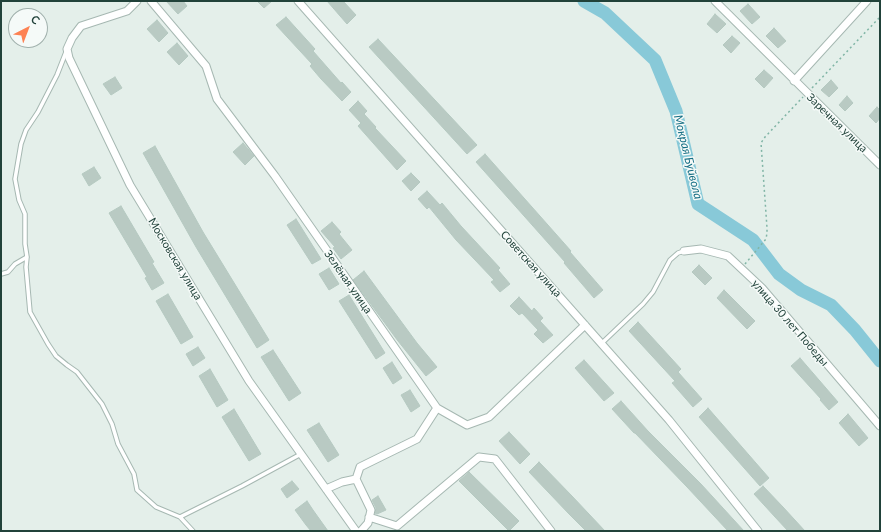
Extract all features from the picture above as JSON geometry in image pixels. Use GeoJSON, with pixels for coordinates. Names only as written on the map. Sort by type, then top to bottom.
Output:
{"type":"FeatureCollection","features":[{"type":"Feature","properties":{"kind":"street"},"geometry":{"type":"LineString","coordinates":[[67,49],[72,38],[81,26],[127,11],[136,1]]}},
{"type":"Feature","properties":{"kind":"street","name":"Зелёная улица"},"geometry":{"type":"LineString","coordinates":[[151,1],[206,66],[217,99],[275,176],[437,408],[467,425],[489,417],[585,325]]}},
{"type":"Feature","properties":{"kind":"street","name":"Советская улица"},"geometry":{"type":"LineString","coordinates":[[298,1],[669,420],[758,531]]}},
{"type":"Feature","properties":{"kind":"street","name":"Заречная улица"},"geometry":{"type":"LineString","coordinates":[[715,1],[880,165]]}},
{"type":"Feature","properties":{"kind":"street"},"geometry":{"type":"LineString","coordinates":[[794,81],[867,1]]}},
{"type":"Feature","properties":{"kind":"street","name":"Московская улица"},"geometry":{"type":"LineString","coordinates":[[67,49],[69,58],[130,184],[250,381],[356,531]]}},
{"type":"Feature","properties":{"kind":"street","name":"улица 30 лет Победы"},"geometry":{"type":"LineString","coordinates":[[684,251],[701,249],[728,256],[762,288],[880,426]]}},
{"type":"Feature","properties":{"kind":"street"},"geometry":{"type":"LineString","coordinates":[[361,531],[368,523],[371,510],[356,479],[360,467],[417,439],[437,408]]}},
{"type":"Feature","properties":{"kind":"street"},"geometry":{"type":"LineString","coordinates":[[369,517],[397,526],[479,457],[495,459],[551,531]]}},
{"type":"Feature","properties":{"kind":"street"},"geometry":{"type":"LineString","coordinates":[[326,489],[342,482],[356,479]]}},
{"type":"Feature","properties":{"kind":"lane"},"geometry":{"type":"LineString","coordinates":[[67,49],[57,75],[38,112],[26,130],[21,144],[15,179],[19,200],[25,214],[26,267],[30,312],[56,356],[66,366],[77,372],[102,404],[112,424],[118,444],[134,474],[137,490],[156,507],[180,517],[192,531]]}},
{"type":"Feature","properties":{"kind":"lane"},"geometry":{"type":"LineString","coordinates":[[602,343],[643,304],[653,292],[670,260],[678,253],[684,251]]}},
{"type":"Feature","properties":{"kind":"lane"},"geometry":{"type":"LineString","coordinates":[[1,274],[8,272],[15,264],[27,257]]}},
{"type":"Feature","properties":{"kind":"lane"},"geometry":{"type":"LineString","coordinates":[[180,517],[301,454]]}},
{"type":"Feature","properties":{"kind":"path"},"geometry":{"type":"LineString","coordinates":[[750,257],[766,239],[767,228],[761,144],[765,137],[806,93],[880,17]]}},
{"type":"Feature","properties":{"kind":"building"},"geometry":{"type":"Polygon","coordinates":[[[166,1],[183,1],[187,6],[178,14],[166,1]]]}},
{"type":"Feature","properties":{"kind":"building"},"geometry":{"type":"Polygon","coordinates":[[[257,1],[272,1],[264,8],[257,1]]]}},
{"type":"Feature","properties":{"kind":"building"},"geometry":{"type":"Polygon","coordinates":[[[327,1],[343,1],[356,15],[347,24],[327,1]]]}},
{"type":"Feature","properties":{"kind":"building"},"geometry":{"type":"Polygon","coordinates":[[[748,4],[760,17],[752,24],[740,11],[748,4]]]}},
{"type":"Feature","properties":{"kind":"building"},"geometry":{"type":"Polygon","coordinates":[[[715,14],[726,24],[717,33],[707,24],[715,14]]]}},
{"type":"Feature","properties":{"kind":"building"},"geometry":{"type":"Polygon","coordinates":[[[286,17],[315,49],[313,51],[341,83],[342,82],[351,92],[342,101],[310,66],[312,64],[276,25],[286,17]]]}},
{"type":"Feature","properties":{"kind":"building"},"geometry":{"type":"Polygon","coordinates":[[[157,20],[168,33],[159,42],[147,29],[157,20]]]}},
{"type":"Feature","properties":{"kind":"building"},"geometry":{"type":"Polygon","coordinates":[[[774,28],[786,41],[778,48],[766,36],[774,28]]]}},
{"type":"Feature","properties":{"kind":"building"},"geometry":{"type":"Polygon","coordinates":[[[732,36],[740,43],[731,53],[723,45],[732,36]]]}},
{"type":"Feature","properties":{"kind":"building"},"geometry":{"type":"Polygon","coordinates":[[[378,39],[477,145],[467,154],[369,47],[378,39]]]}},
{"type":"Feature","properties":{"kind":"building"},"geometry":{"type":"Polygon","coordinates":[[[177,43],[188,56],[179,65],[167,52],[177,43]]]}},
{"type":"Feature","properties":{"kind":"building"},"geometry":{"type":"Polygon","coordinates":[[[764,70],[773,78],[764,88],[755,79],[764,70]]]}},
{"type":"Feature","properties":{"kind":"building"},"geometry":{"type":"Polygon","coordinates":[[[115,77],[122,88],[111,95],[103,84],[115,77]]]}},
{"type":"Feature","properties":{"kind":"building"},"geometry":{"type":"Polygon","coordinates":[[[831,80],[838,88],[829,97],[821,90],[831,80]]]}},
{"type":"Feature","properties":{"kind":"building"},"geometry":{"type":"Polygon","coordinates":[[[847,96],[853,103],[845,111],[839,105],[847,96]]]}},
{"type":"Feature","properties":{"kind":"building"},"geometry":{"type":"Polygon","coordinates":[[[358,101],[367,111],[364,114],[376,127],[375,128],[406,161],[397,170],[358,126],[361,123],[349,110],[358,101]]]}},
{"type":"Feature","properties":{"kind":"building"},"geometry":{"type":"Polygon","coordinates":[[[877,107],[880,110],[880,118],[876,123],[869,116],[877,107]]]}},
{"type":"Feature","properties":{"kind":"building"},"geometry":{"type":"Polygon","coordinates":[[[243,143],[254,156],[245,165],[233,152],[243,143]]]}},
{"type":"Feature","properties":{"kind":"building"},"geometry":{"type":"Polygon","coordinates":[[[155,146],[203,232],[269,340],[257,348],[196,247],[143,153],[155,146]]]}},
{"type":"Feature","properties":{"kind":"building"},"geometry":{"type":"Polygon","coordinates":[[[485,154],[571,251],[570,252],[603,290],[594,298],[564,263],[565,262],[476,162],[485,154]]]}},
{"type":"Feature","properties":{"kind":"building"},"geometry":{"type":"Polygon","coordinates":[[[94,167],[101,178],[89,186],[82,174],[94,167]]]}},
{"type":"Feature","properties":{"kind":"building"},"geometry":{"type":"Polygon","coordinates":[[[411,173],[420,182],[411,191],[402,181],[411,173]]]}},
{"type":"Feature","properties":{"kind":"building"},"geometry":{"type":"Polygon","coordinates":[[[427,191],[440,205],[442,203],[500,268],[498,270],[510,284],[500,292],[491,282],[494,280],[456,240],[429,207],[427,209],[418,199],[427,191]]]}},
{"type":"Feature","properties":{"kind":"building"},"geometry":{"type":"Polygon","coordinates":[[[121,206],[154,262],[152,263],[164,283],[152,290],[145,278],[147,277],[109,213],[121,206]]]}},
{"type":"Feature","properties":{"kind":"building"},"geometry":{"type":"Polygon","coordinates":[[[296,219],[321,259],[312,264],[287,225],[296,219]]]}},
{"type":"Feature","properties":{"kind":"building"},"geometry":{"type":"Polygon","coordinates":[[[332,222],[341,232],[339,234],[352,250],[341,259],[333,248],[335,247],[321,231],[332,222]]]}},
{"type":"Feature","properties":{"kind":"building"},"geometry":{"type":"Polygon","coordinates":[[[699,265],[712,278],[705,285],[692,272],[699,265]]]}},
{"type":"Feature","properties":{"kind":"building"},"geometry":{"type":"Polygon","coordinates":[[[329,268],[339,284],[329,290],[319,274],[329,268]]]}},
{"type":"Feature","properties":{"kind":"building"},"geometry":{"type":"Polygon","coordinates":[[[364,271],[417,343],[437,367],[426,376],[353,280],[364,271]]]}},
{"type":"Feature","properties":{"kind":"building"},"geometry":{"type":"Polygon","coordinates":[[[724,290],[755,321],[747,329],[717,298],[724,290]]]}},
{"type":"Feature","properties":{"kind":"building"},"geometry":{"type":"Polygon","coordinates":[[[168,294],[193,337],[181,344],[156,301],[168,294]]]}},
{"type":"Feature","properties":{"kind":"building"},"geometry":{"type":"Polygon","coordinates":[[[349,295],[385,353],[376,359],[339,301],[349,295]]]}},
{"type":"Feature","properties":{"kind":"building"},"geometry":{"type":"Polygon","coordinates":[[[519,297],[532,311],[534,308],[543,318],[540,321],[553,335],[543,343],[534,334],[538,330],[522,313],[519,315],[510,306],[519,297]]]}},
{"type":"Feature","properties":{"kind":"building"},"geometry":{"type":"Polygon","coordinates":[[[638,322],[681,369],[678,372],[702,399],[693,407],[672,383],[675,381],[629,331],[638,322]]]}},
{"type":"Feature","properties":{"kind":"building"},"geometry":{"type":"Polygon","coordinates":[[[198,347],[205,358],[193,366],[186,354],[198,347]]]}},
{"type":"Feature","properties":{"kind":"building"},"geometry":{"type":"Polygon","coordinates":[[[273,350],[301,393],[289,401],[261,357],[273,350]]]}},
{"type":"Feature","properties":{"kind":"building"},"geometry":{"type":"Polygon","coordinates":[[[800,358],[838,402],[829,410],[791,366],[800,358]]]}},
{"type":"Feature","properties":{"kind":"building"},"geometry":{"type":"Polygon","coordinates":[[[584,360],[614,393],[604,401],[575,368],[584,360]]]}},
{"type":"Feature","properties":{"kind":"building"},"geometry":{"type":"Polygon","coordinates":[[[392,362],[402,378],[393,384],[383,368],[392,362]]]}},
{"type":"Feature","properties":{"kind":"building"},"geometry":{"type":"Polygon","coordinates":[[[210,369],[228,400],[217,407],[199,376],[210,369]]]}},
{"type":"Feature","properties":{"kind":"building"},"geometry":{"type":"Polygon","coordinates":[[[410,390],[420,406],[411,412],[401,395],[410,390]]]}},
{"type":"Feature","properties":{"kind":"building"},"geometry":{"type":"Polygon","coordinates":[[[621,401],[744,531],[728,531],[634,433],[612,409],[621,401]]]}},
{"type":"Feature","properties":{"kind":"building"},"geometry":{"type":"Polygon","coordinates":[[[708,408],[769,478],[760,486],[699,417],[708,408]]]}},
{"type":"Feature","properties":{"kind":"building"},"geometry":{"type":"Polygon","coordinates":[[[234,409],[261,454],[249,461],[222,417],[234,409]]]}},
{"type":"Feature","properties":{"kind":"building"},"geometry":{"type":"Polygon","coordinates":[[[848,414],[868,438],[859,446],[839,423],[848,414]]]}},
{"type":"Feature","properties":{"kind":"building"},"geometry":{"type":"Polygon","coordinates":[[[319,423],[339,455],[328,462],[307,430],[319,423]]]}},
{"type":"Feature","properties":{"kind":"building"},"geometry":{"type":"Polygon","coordinates":[[[509,432],[530,454],[520,464],[499,441],[509,432]]]}},
{"type":"Feature","properties":{"kind":"building"},"geometry":{"type":"Polygon","coordinates":[[[539,462],[605,531],[586,531],[569,514],[529,472],[539,462]]]}},
{"type":"Feature","properties":{"kind":"building"},"geometry":{"type":"Polygon","coordinates":[[[469,472],[519,521],[509,531],[459,481],[469,472]]]}},
{"type":"Feature","properties":{"kind":"building"},"geometry":{"type":"Polygon","coordinates":[[[292,481],[299,489],[287,498],[281,489],[292,481]]]}},
{"type":"Feature","properties":{"kind":"building"},"geometry":{"type":"Polygon","coordinates":[[[763,486],[805,531],[788,531],[754,494],[763,486]]]}},
{"type":"Feature","properties":{"kind":"building"},"geometry":{"type":"Polygon","coordinates":[[[378,496],[386,510],[377,514],[375,513],[376,508],[372,500],[378,496]]]}},
{"type":"Feature","properties":{"kind":"building"},"geometry":{"type":"Polygon","coordinates":[[[307,501],[328,531],[311,531],[295,510],[307,501]]]}},
{"type":"Feature","properties":{"kind":"waterway","name":"Мокрая Буйвола"},"geometry":{"type":"LineString","coordinates":[[584,1],[605,13],[655,60],[676,111],[698,204],[753,240],[779,274],[801,290],[831,305],[855,330],[880,361]]}}]}
